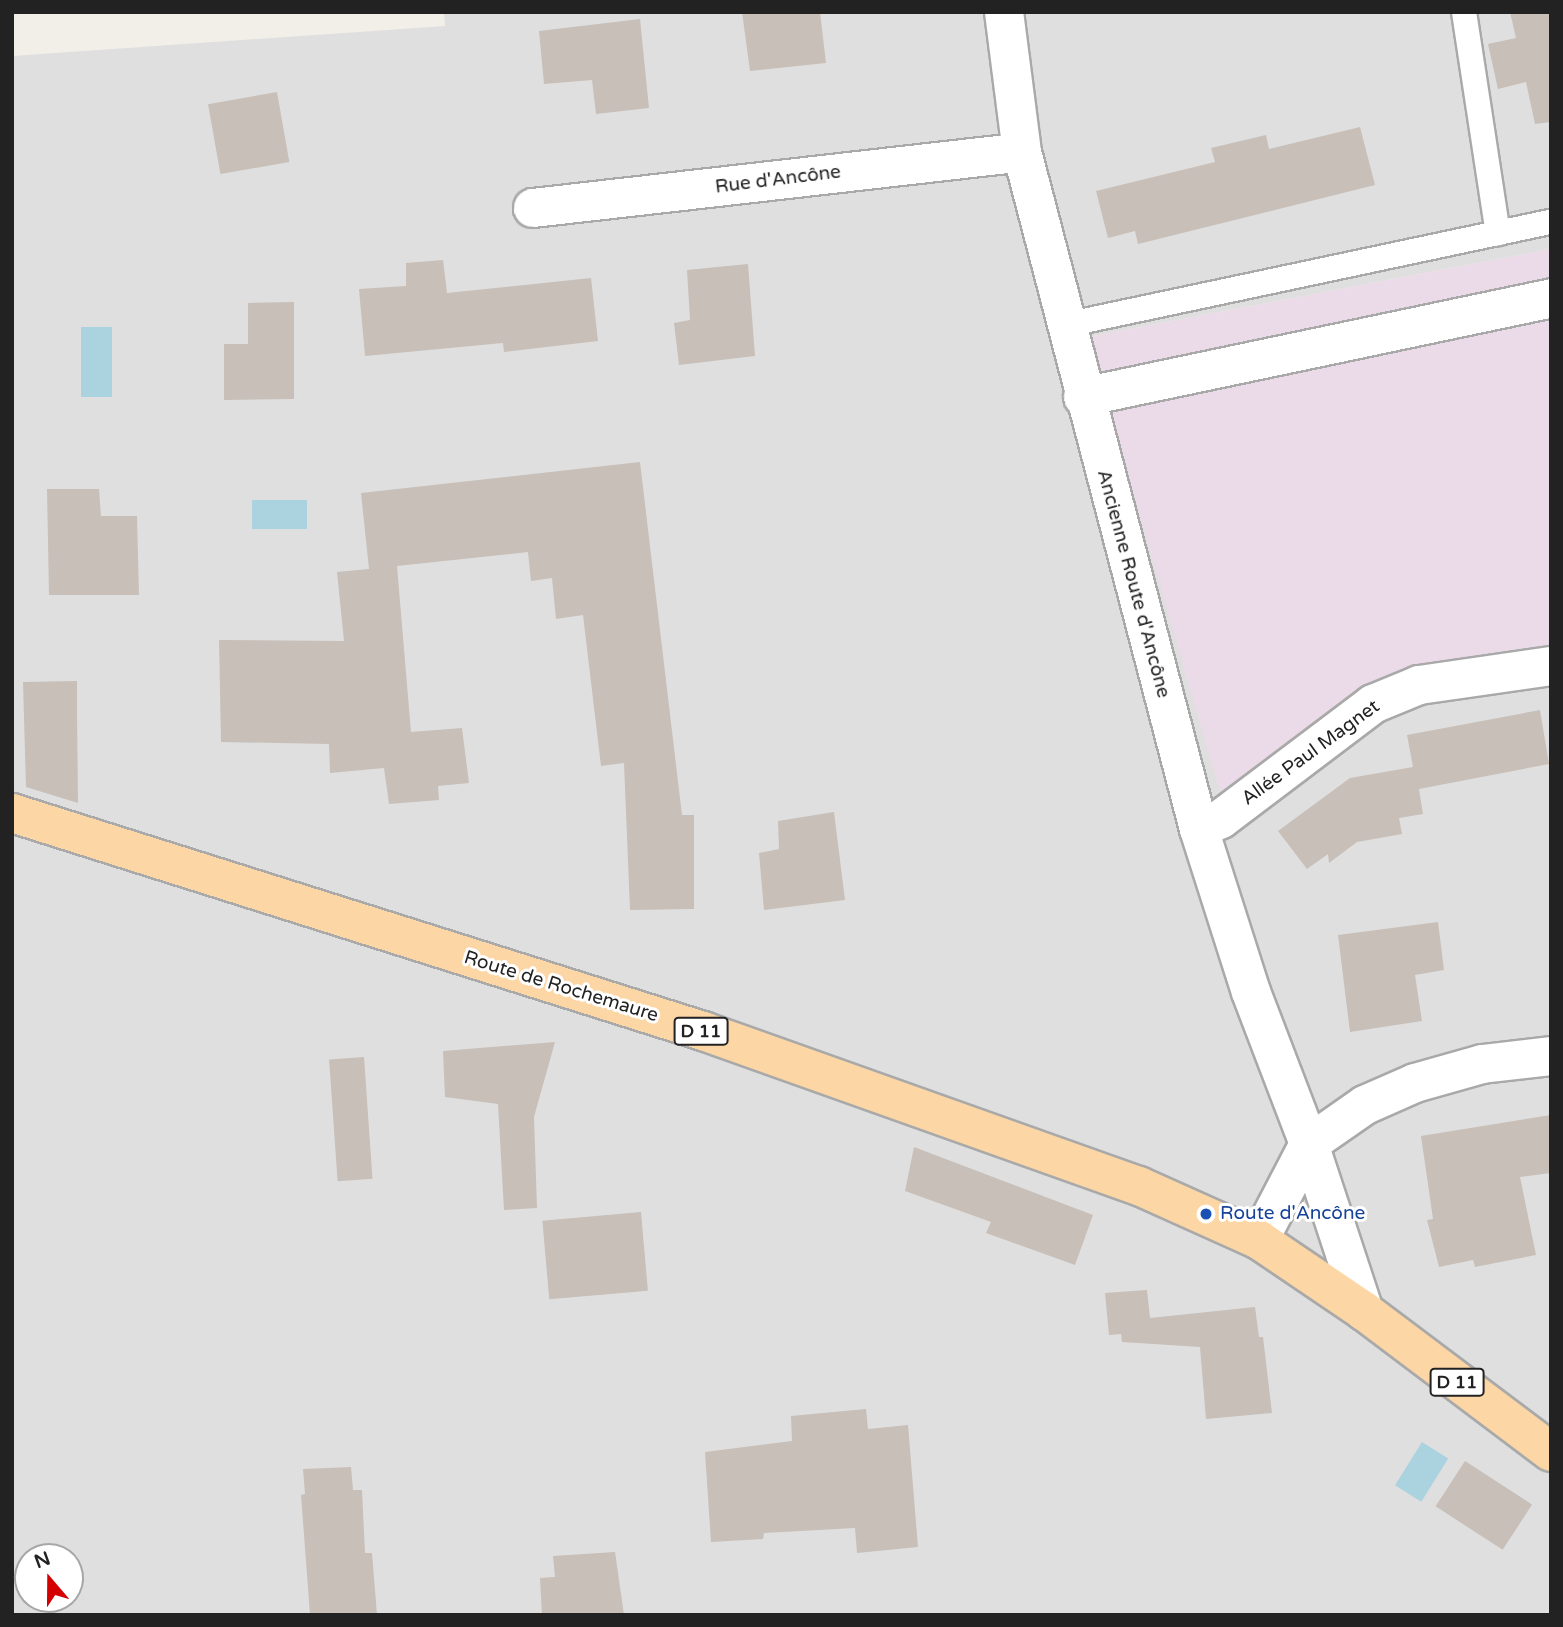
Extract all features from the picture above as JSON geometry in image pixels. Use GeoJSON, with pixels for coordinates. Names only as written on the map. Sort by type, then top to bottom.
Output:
{"type":"FeatureCollection","features":[{"type":"Feature","properties":{"kind":"main road","name":"Route de Rochemaure"},"geometry":{"type":"LineString","coordinates":[[12,813],[855,1083],[1139,1186],[1259,1240],[1364,1311],[1551,1452]]}},
{"type":"Feature","properties":{"kind":"main road","name":"Route de Rochemaure"},"geometry":{"type":"LineString","coordinates":[[1364,1311],[1499,1381],[1551,1423]]}},
{"type":"Feature","properties":{"kind":"street","name":"Ancienne Route d'Ancône"},"geometry":{"type":"LineString","coordinates":[[1004,12],[1022,152],[1083,397],[1199,829],[1251,992],[1310,1144]]}},
{"type":"Feature","properties":{"kind":"street","name":"Rue d'Ancône"},"geometry":{"type":"LineString","coordinates":[[533,208],[1022,152]]}},
{"type":"Feature","properties":{"kind":"street"},"geometry":{"type":"LineString","coordinates":[[1083,397],[1551,298]]}},
{"type":"Feature","properties":{"kind":"street","name":"Allée Paul Magnet"},"geometry":{"type":"LineString","coordinates":[[1199,829],[1222,819],[1373,704],[1419,685],[1551,666]]}},
{"type":"Feature","properties":{"kind":"street"},"geometry":{"type":"LineString","coordinates":[[1259,1240],[1310,1144],[1365,1105],[1415,1083],[1482,1064],[1551,1056]]}},
{"type":"Feature","properties":{"kind":"street"},"geometry":{"type":"LineString","coordinates":[[1310,1144],[1364,1311]]}},
{"type":"Feature","properties":{"kind":"lane"},"geometry":{"type":"LineString","coordinates":[[1464,12],[1498,233]]}},
{"type":"Feature","properties":{"kind":"lane"},"geometry":{"type":"LineString","coordinates":[[1065,325],[1551,222]]}},
{"type":"Feature","properties":{"kind":"shaded area"},"geometry":{"type":"Polygon","coordinates":[[[444,12],[1551,12],[1551,249],[1088,337],[1407,671],[1551,652],[1551,1615],[12,1615],[12,56],[445,26],[444,12]]]}},
{"type":"Feature","properties":{"kind":"shaded area"},"geometry":{"type":"Polygon","coordinates":[[[1551,249],[1551,652],[1407,671],[1220,791],[1088,337],[1551,249]]]}},
{"type":"Feature","properties":{"kind":"water"},"geometry":{"type":"Polygon","coordinates":[[[81,327],[112,327],[112,397],[81,397],[81,327]]]}},
{"type":"Feature","properties":{"kind":"water"},"geometry":{"type":"Polygon","coordinates":[[[252,500],[307,500],[307,529],[252,529],[252,500]]]}},
{"type":"Feature","properties":{"kind":"water"},"geometry":{"type":"Polygon","coordinates":[[[1422,1442],[1448,1458],[1421,1502],[1395,1485],[1422,1442]]]}},
{"type":"Feature","properties":{"kind":"building"},"geometry":{"type":"Polygon","coordinates":[[[742,12],[820,12],[826,63],[750,71],[742,12]]]}},
{"type":"Feature","properties":{"kind":"building"},"geometry":{"type":"Polygon","coordinates":[[[1510,12],[1551,12],[1551,122],[1535,124],[1526,82],[1498,89],[1488,44],[1516,38],[1510,12]]]}},
{"type":"Feature","properties":{"kind":"building"},"geometry":{"type":"Polygon","coordinates":[[[640,19],[649,108],[596,114],[592,80],[544,84],[539,31],[640,19]]]}},
{"type":"Feature","properties":{"kind":"building"},"geometry":{"type":"Polygon","coordinates":[[[277,92],[289,162],[220,174],[208,104],[277,92]]]}},
{"type":"Feature","properties":{"kind":"building"},"geometry":{"type":"Polygon","coordinates":[[[1360,127],[1375,185],[1138,244],[1135,231],[1108,238],[1096,191],[1215,162],[1211,148],[1266,135],[1269,149],[1360,127]]]}},
{"type":"Feature","properties":{"kind":"building"},"geometry":{"type":"Polygon","coordinates":[[[443,260],[447,293],[591,278],[598,341],[504,352],[503,343],[365,356],[359,289],[406,286],[406,263],[443,260]]]}},
{"type":"Feature","properties":{"kind":"building"},"geometry":{"type":"Polygon","coordinates":[[[748,264],[755,356],[679,365],[674,323],[690,320],[687,270],[748,264]]]}},
{"type":"Feature","properties":{"kind":"building"},"geometry":{"type":"Polygon","coordinates":[[[294,302],[294,399],[224,400],[224,344],[248,344],[248,303],[294,302]]]}},
{"type":"Feature","properties":{"kind":"building"},"geometry":{"type":"Polygon","coordinates":[[[640,462],[682,815],[694,815],[694,909],[630,910],[624,763],[601,766],[583,615],[556,619],[552,578],[531,581],[528,552],[397,566],[411,732],[462,728],[469,783],[438,786],[439,800],[389,804],[384,768],[330,773],[329,744],[221,742],[219,640],[344,641],[337,572],[369,569],[361,493],[640,462]]]}},
{"type":"Feature","properties":{"kind":"building"},"geometry":{"type":"Polygon","coordinates":[[[47,489],[99,489],[101,516],[137,516],[139,595],[49,595],[47,489]]]}},
{"type":"Feature","properties":{"kind":"building"},"geometry":{"type":"Polygon","coordinates":[[[77,681],[78,803],[26,787],[23,682],[77,681]]]}},
{"type":"Feature","properties":{"kind":"building"},"geometry":{"type":"Polygon","coordinates":[[[1540,710],[1549,764],[1419,789],[1423,814],[1399,818],[1402,834],[1357,842],[1329,863],[1328,854],[1307,869],[1278,831],[1350,778],[1413,767],[1407,735],[1540,710]]]}},
{"type":"Feature","properties":{"kind":"building"},"geometry":{"type":"Polygon","coordinates":[[[834,812],[845,900],[764,910],[759,853],[779,849],[778,821],[834,812]]]}},
{"type":"Feature","properties":{"kind":"building"},"geometry":{"type":"Polygon","coordinates":[[[1438,922],[1444,970],[1415,975],[1422,1021],[1350,1032],[1338,935],[1438,922]]]}},
{"type":"Feature","properties":{"kind":"building"},"geometry":{"type":"Polygon","coordinates":[[[555,1042],[534,1117],[537,1208],[504,1210],[498,1104],[445,1097],[443,1051],[555,1042]]]}},
{"type":"Feature","properties":{"kind":"building"},"geometry":{"type":"Polygon","coordinates":[[[364,1057],[373,1179],[338,1181],[329,1059],[364,1057]]]}},
{"type":"Feature","properties":{"kind":"building"},"geometry":{"type":"Polygon","coordinates":[[[1551,1115],[1551,1173],[1520,1177],[1536,1255],[1475,1267],[1473,1260],[1439,1267],[1427,1220],[1433,1219],[1421,1136],[1551,1115]]]}},
{"type":"Feature","properties":{"kind":"building"},"geometry":{"type":"Polygon","coordinates":[[[914,1147],[1093,1215],[1075,1265],[986,1233],[991,1222],[905,1191],[914,1147]]]}},
{"type":"Feature","properties":{"kind":"building"},"geometry":{"type":"Polygon","coordinates":[[[641,1212],[648,1291],[549,1299],[542,1221],[641,1212]]]}},
{"type":"Feature","properties":{"kind":"building"},"geometry":{"type":"Polygon","coordinates":[[[1147,1290],[1150,1318],[1255,1307],[1259,1337],[1263,1337],[1272,1413],[1206,1419],[1200,1347],[1122,1342],[1121,1334],[1109,1335],[1105,1293],[1147,1290]]]}},
{"type":"Feature","properties":{"kind":"building"},"geometry":{"type":"Polygon","coordinates":[[[866,1409],[868,1429],[908,1425],[918,1547],[857,1553],[855,1528],[764,1533],[763,1539],[711,1542],[705,1452],[792,1441],[791,1416],[866,1409]]]}},
{"type":"Feature","properties":{"kind":"building"},"geometry":{"type":"Polygon","coordinates":[[[1465,1461],[1532,1505],[1503,1550],[1436,1506],[1465,1461]]]}},
{"type":"Feature","properties":{"kind":"building"},"geometry":{"type":"Polygon","coordinates":[[[351,1467],[353,1490],[362,1490],[365,1553],[372,1553],[377,1615],[310,1615],[301,1495],[305,1494],[303,1469],[351,1467]]]}},
{"type":"Feature","properties":{"kind":"building"},"geometry":{"type":"Polygon","coordinates":[[[615,1552],[624,1615],[542,1615],[540,1578],[555,1577],[553,1556],[615,1552]]]}},
{"type":"Feature","properties":{"kind":"place","name":"Route d'Ancône"},"geometry":{"type":"Point","coordinates":[1206,1214]}}]}
